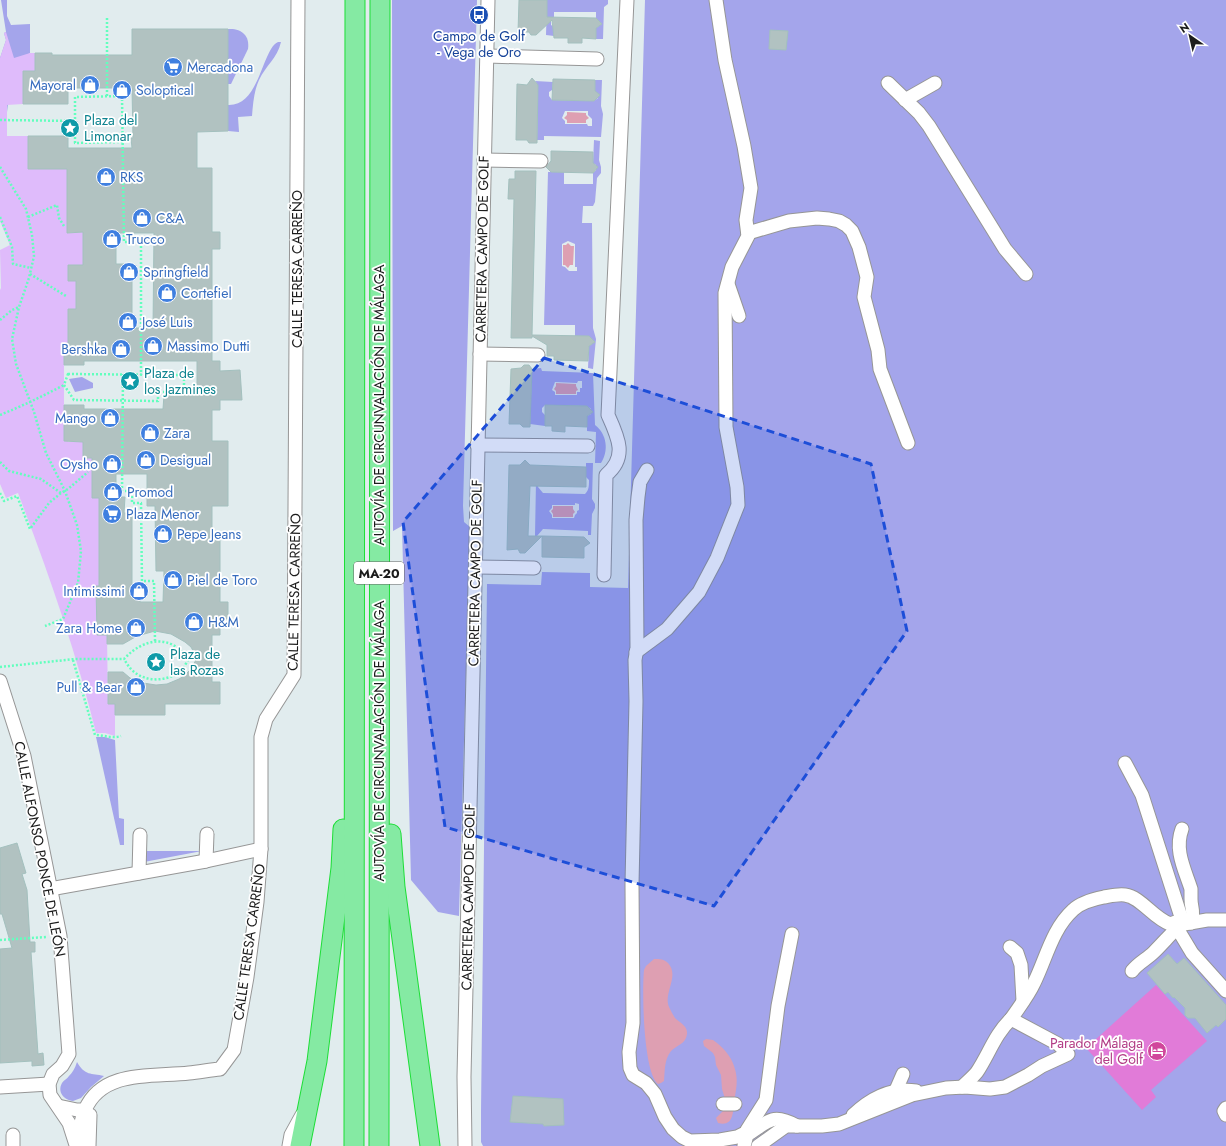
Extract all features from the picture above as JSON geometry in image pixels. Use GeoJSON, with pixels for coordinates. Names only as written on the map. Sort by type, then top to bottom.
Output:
{"type":"FeatureCollection","features":[{"type":"Feature","properties":{"kind":"highway","name":"AUTOVÍA DE CIRCUNVALACIÓN DE MÁLAGA"},"geometry":{"type":"LineString","coordinates":[[354,1146],[355,0]]}},
{"type":"Feature","properties":{"kind":"highway","name":"AUTOVÍA DE CIRCUNVALACIÓN DE MÁLAGA"},"geometry":{"type":"LineString","coordinates":[[379,1146],[380,0]]}},
{"type":"Feature","properties":{"kind":"highway"},"geometry":{"type":"LineString","coordinates":[[300,1146],[317,1061],[340,875],[344,806],[355,774]]}},
{"type":"Feature","properties":{"kind":"highway"},"geometry":{"type":"LineString","coordinates":[[380,790],[390,825],[395,887],[430,1146]]}},
{"type":"Feature","properties":{"kind":"street","name":"CALLE TERESA CARREÑO"},"geometry":{"type":"LineString","coordinates":[[85,1110],[97,1093],[116,1081],[130,1077],[190,1073],[220,1069],[234,1050],[247,977],[257,902],[261,849],[261,737],[266,719],[294,675],[298,0]]}},
{"type":"Feature","properties":{"kind":"street","name":"CARRETERA CAMPO DE GOLF"},"geometry":{"type":"LineString","coordinates":[[465,1146],[464,1077],[488,0]]}},
{"type":"Feature","properties":{"kind":"street"},"geometry":{"type":"LineString","coordinates":[[604,575],[606,475],[614,468],[621,450],[616,433],[608,415],[627,0]]}},
{"type":"Feature","properties":{"kind":"street"},"geometry":{"type":"LineString","coordinates":[[636,652],[667,630],[699,592],[717,558],[738,505],[737,487],[726,427],[725,293],[732,266],[748,236],[746,220],[751,188],[744,146],[725,60],[716,0]]}},
{"type":"Feature","properties":{"kind":"street"},"geometry":{"type":"LineString","coordinates":[[486,56],[597,59]]}},
{"type":"Feature","properties":{"kind":"street"},"geometry":{"type":"LineString","coordinates":[[888,83],[908,100],[929,126],[1005,249],[1026,274]]}},
{"type":"Feature","properties":{"kind":"street"},"geometry":{"type":"LineString","coordinates":[[908,100],[935,83]]}},
{"type":"Feature","properties":{"kind":"street"},"geometry":{"type":"LineString","coordinates":[[484,160],[541,162]]}},
{"type":"Feature","properties":{"kind":"street"},"geometry":{"type":"LineString","coordinates":[[748,233],[789,222],[817,218],[839,222],[846,225],[852,231],[859,247],[867,277],[864,297],[878,350],[880,369],[908,443]]}},
{"type":"Feature","properties":{"kind":"street"},"geometry":{"type":"LineString","coordinates":[[728,283],[739,316]]}},
{"type":"Feature","properties":{"kind":"street"},"geometry":{"type":"LineString","coordinates":[[480,354],[538,355]]}},
{"type":"Feature","properties":{"kind":"street"},"geometry":{"type":"LineString","coordinates":[[477,445],[588,446]]}},
{"type":"Feature","properties":{"kind":"street"},"geometry":{"type":"LineString","coordinates":[[647,470],[640,482],[637,512],[632,884],[633,1023],[629,1052],[630,1068],[633,1075],[646,1083],[655,1094],[665,1117],[673,1129],[682,1137],[690,1141],[720,1140],[737,1137],[746,1138],[772,1120],[780,1118],[797,1126]]}},
{"type":"Feature","properties":{"kind":"street"},"geometry":{"type":"LineString","coordinates":[[476,567],[534,568]]}},
{"type":"Feature","properties":{"kind":"street","name":"CALLE ALFONSO PONCE DE LEÓN"},"geometry":{"type":"LineString","coordinates":[[0,681],[24,756],[60,936],[70,1054],[62,1066],[53,1074],[48,1084]]}},
{"type":"Feature","properties":{"kind":"street"},"geometry":{"type":"LineString","coordinates":[[1125,763],[1142,795],[1182,920],[1155,951],[1132,971]]}},
{"type":"Feature","properties":{"kind":"street"},"geometry":{"type":"LineString","coordinates":[[1182,829],[1180,834],[1181,860],[1191,891],[1190,900],[1194,913],[1191,923]]}},
{"type":"Feature","properties":{"kind":"street"},"geometry":{"type":"LineString","coordinates":[[139,873],[140,834]]}},
{"type":"Feature","properties":{"kind":"street"},"geometry":{"type":"LineString","coordinates":[[206,861],[207,834]]}},
{"type":"Feature","properties":{"kind":"street"},"geometry":{"type":"LineString","coordinates":[[50,889],[206,861],[261,849]]}},
{"type":"Feature","properties":{"kind":"street"},"geometry":{"type":"LineString","coordinates":[[962,1087],[976,1072],[1003,1026],[1011,1019],[1023,1001],[1034,983],[1058,929],[1073,909],[1097,899],[1117,895],[1126,895],[1142,903],[1148,911],[1166,923],[1176,926],[1207,920],[1226,920]]}},
{"type":"Feature","properties":{"kind":"street"},"geometry":{"type":"LineString","coordinates":[[1176,926],[1192,952],[1226,991]]}},
{"type":"Feature","properties":{"kind":"street"},"geometry":{"type":"LineString","coordinates":[[746,1138],[766,1100],[778,1006],[792,934]]}},
{"type":"Feature","properties":{"kind":"street"},"geometry":{"type":"LineString","coordinates":[[1010,947],[1017,954],[1021,965],[1023,1001]]}},
{"type":"Feature","properties":{"kind":"street"},"geometry":{"type":"LineString","coordinates":[[758,1146],[786,1126],[822,1126],[839,1124],[912,1095],[962,1087],[990,1089],[1005,1087],[1028,1076],[1042,1066],[1068,1054],[1058,1044],[1011,1019]]}},
{"type":"Feature","properties":{"kind":"street"},"geometry":{"type":"LineString","coordinates":[[896,1090],[903,1074]]}},
{"type":"Feature","properties":{"kind":"street"},"geometry":{"type":"LineString","coordinates":[[8,1089],[48,1084],[50,1095],[69,1123],[81,1146]]}},
{"type":"Feature","properties":{"kind":"street"},"geometry":{"type":"LineString","coordinates":[[81,1146],[89,1124],[91,1109],[103,1088]]}},
{"type":"Feature","properties":{"kind":"street"},"geometry":{"type":"LineString","coordinates":[[846,1122],[863,1106],[880,1095],[896,1090],[926,1092]]}},
{"type":"Feature","properties":{"kind":"street"},"geometry":{"type":"LineString","coordinates":[[289,1146],[291,1135],[309,1103]]}},
{"type":"Feature","properties":{"kind":"street"},"geometry":{"type":"LineString","coordinates":[[58,1106],[85,1110],[81,1146]]}},
{"type":"Feature","properties":{"kind":"street"},"geometry":{"type":"LineString","coordinates":[[1226,1108],[1224,1111],[1226,1115]]}},
{"type":"Feature","properties":{"kind":"path"},"geometry":{"type":"LineString","coordinates":[[107,17],[107,96]]}},
{"type":"Feature","properties":{"kind":"path"},"geometry":{"type":"LineString","coordinates":[[123,142],[76,143],[76,97],[122,96],[123,142],[124,242],[141,242],[141,375]]}},
{"type":"Feature","properties":{"kind":"path"},"geometry":{"type":"LineString","coordinates":[[0,120],[76,121]]}},
{"type":"Feature","properties":{"kind":"path"},"geometry":{"type":"LineString","coordinates":[[0,167],[26,209],[32,235],[34,256],[30,274],[19,307],[12,339],[16,364],[34,412],[46,453],[65,491],[77,524],[81,551],[78,584],[63,619],[45,626]]}},
{"type":"Feature","properties":{"kind":"path"},"geometry":{"type":"LineString","coordinates":[[28,217],[57,205],[59,218],[64,226]]}},
{"type":"Feature","properties":{"kind":"path"},"geometry":{"type":"LineString","coordinates":[[0,217],[12,247],[13,264],[31,268]]}},
{"type":"Feature","properties":{"kind":"path"},"geometry":{"type":"LineString","coordinates":[[30,274],[66,296]]}},
{"type":"Feature","properties":{"kind":"path"},"geometry":{"type":"LineString","coordinates":[[0,320],[12,310],[19,307]]}},
{"type":"Feature","properties":{"kind":"path"},"geometry":{"type":"LineString","coordinates":[[0,415],[18,408],[29,401],[47,395],[64,385],[68,374],[184,375],[184,392],[158,392],[158,401],[74,400],[64,385]]}},
{"type":"Feature","properties":{"kind":"path"},"geometry":{"type":"LineString","coordinates":[[123,374],[122,491],[132,491],[132,503],[141,503],[142,581],[154,581],[154,641]]}},
{"type":"Feature","properties":{"kind":"path"},"geometry":{"type":"LineString","coordinates":[[0,463],[9,471],[41,479],[61,493]]}},
{"type":"Feature","properties":{"kind":"path"},"geometry":{"type":"LineString","coordinates":[[0,492],[4,501],[17,496],[30,529],[49,503],[88,472]]}},
{"type":"Feature","properties":{"kind":"path"},"geometry":{"type":"LineString","coordinates":[[0,667],[73,660],[124,659],[131,651],[142,644],[154,641],[169,643],[182,650],[188,660],[182,670],[172,676],[160,680],[145,678],[132,670],[124,659]]}},
{"type":"Feature","properties":{"kind":"path"},"geometry":{"type":"LineString","coordinates":[[73,660],[95,735],[105,735],[115,738],[121,736]]}},
{"type":"Feature","properties":{"kind":"path"},"geometry":{"type":"LineString","coordinates":[[0,940],[60,936]]}},
{"type":"Feature","properties":{"kind":"highlighted area"},"geometry":{"type":"Polygon","coordinates":[[[544,358],[871,464],[907,631],[714,906],[445,827],[403,522],[544,358]]]}},
{"type":"Feature","properties":{"kind":"shaded area"},"geometry":{"type":"Polygon","coordinates":[[[1,0],[7,0],[7,16],[11,25],[30,24],[30,53],[18,61],[17,104],[8,104],[7,112],[0,58],[6,40],[1,0]]]}},
{"type":"Feature","properties":{"kind":"shaded area"},"geometry":{"type":"Polygon","coordinates":[[[392,0],[477,0],[463,506],[464,522],[470,527],[459,916],[438,912],[411,880],[402,526],[393,531],[392,0]]]}},
{"type":"Feature","properties":{"kind":"shaded area"},"geometry":{"type":"Polygon","coordinates":[[[547,0],[608,0],[608,4],[604,7],[603,39],[596,39],[596,28],[599,26],[596,18],[596,12],[554,12],[551,25],[554,27],[554,36],[546,35],[547,0]]]}},
{"type":"Feature","properties":{"kind":"shaded area"},"geometry":{"type":"Polygon","coordinates":[[[645,0],[1226,0],[1226,1146],[483,1146],[481,1142],[481,1111],[487,584],[541,585],[542,572],[590,573],[590,587],[628,588],[645,0]]]}},
{"type":"Feature","properties":{"kind":"shaded area"},"geometry":{"type":"Polygon","coordinates":[[[228,29],[241,31],[248,40],[248,49],[231,84],[228,84],[228,29]]]}},
{"type":"Feature","properties":{"kind":"shaded area"},"geometry":{"type":"Polygon","coordinates":[[[6,32],[14,58],[35,53],[35,71],[23,71],[23,104],[7,105],[7,136],[28,136],[28,159],[68,169],[68,233],[83,232],[83,265],[68,265],[68,281],[76,281],[76,309],[68,309],[68,344],[64,345],[64,425],[68,426],[68,442],[83,442],[92,458],[92,498],[99,498],[99,586],[96,586],[97,635],[107,635],[108,704],[115,704],[115,736],[105,733],[96,733],[80,672],[61,612],[18,493],[6,498],[0,484],[0,250],[10,245],[0,221],[0,58],[6,40],[4,33],[6,32]]]}},
{"type":"Feature","properties":{"kind":"shaded area"},"geometry":{"type":"Polygon","coordinates":[[[278,42],[281,42],[277,53],[257,84],[252,116],[238,117],[239,132],[228,131],[228,105],[236,104],[249,95],[254,88],[270,50],[278,42]]]}},
{"type":"Feature","properties":{"kind":"shaded area"},"geometry":{"type":"Polygon","coordinates":[[[595,80],[602,80],[601,106],[603,114],[601,137],[544,136],[544,140],[537,140],[538,85],[535,81],[553,82],[552,90],[549,92],[549,96],[552,100],[594,101],[598,98],[598,94],[595,91],[595,80]],[[565,111],[562,118],[565,121],[565,124],[587,124],[588,126],[592,126],[592,119],[588,115],[588,111],[565,111]]]}},
{"type":"Feature","properties":{"kind":"shaded area"},"geometry":{"type":"Polygon","coordinates":[[[567,112],[586,113],[589,118],[586,120],[586,123],[567,123],[567,120],[564,118],[567,115],[567,112]]]}},
{"type":"Feature","properties":{"kind":"shaded area"},"geometry":{"type":"Polygon","coordinates":[[[594,140],[600,141],[599,160],[601,173],[597,178],[595,202],[593,206],[583,206],[582,223],[592,223],[593,328],[596,339],[593,369],[588,368],[589,346],[592,344],[592,340],[575,336],[575,325],[544,325],[548,172],[564,172],[564,184],[593,184],[593,173],[596,170],[596,165],[593,163],[594,140]],[[568,241],[562,244],[562,266],[569,271],[577,271],[577,267],[575,267],[575,244],[568,241]]]}},
{"type":"Feature","properties":{"kind":"shaded area"},"geometry":{"type":"Polygon","coordinates":[[[568,243],[571,246],[574,246],[573,265],[570,265],[568,268],[563,265],[563,245],[568,243]]]}},
{"type":"Feature","properties":{"kind":"shaded area"},"geometry":{"type":"Polygon","coordinates":[[[541,368],[542,371],[593,373],[595,425],[602,433],[606,443],[604,458],[601,463],[595,463],[596,432],[587,431],[587,416],[591,414],[591,409],[587,406],[545,405],[542,408],[542,412],[545,415],[545,426],[530,424],[532,369],[541,368]],[[578,381],[577,383],[555,382],[552,390],[555,392],[555,395],[577,395],[577,392],[580,392],[580,388],[582,388],[582,381],[578,381]]]}},
{"type":"Feature","properties":{"kind":"shaded area"},"geometry":{"type":"Polygon","coordinates":[[[82,377],[93,383],[93,388],[75,392],[69,379],[82,377]]]}},
{"type":"Feature","properties":{"kind":"shaded area"},"geometry":{"type":"Polygon","coordinates":[[[556,383],[576,384],[578,390],[576,391],[576,394],[556,394],[554,389],[556,383]]]}},
{"type":"Feature","properties":{"kind":"shaded area"},"geometry":{"type":"Polygon","coordinates":[[[586,463],[593,463],[592,499],[595,504],[595,508],[592,514],[591,535],[588,535],[588,531],[543,529],[537,536],[535,536],[536,481],[538,481],[538,487],[543,493],[585,494],[589,484],[589,480],[586,477],[586,463]],[[579,504],[552,505],[552,508],[549,511],[552,518],[574,518],[579,510],[579,504]]]}},
{"type":"Feature","properties":{"kind":"shaded area"},"geometry":{"type":"Polygon","coordinates":[[[553,506],[573,506],[575,512],[573,517],[553,517],[551,511],[553,506]]]}},
{"type":"Feature","properties":{"kind":"shaded area"},"geometry":{"type":"Polygon","coordinates":[[[96,737],[105,737],[115,740],[119,818],[124,819],[124,845],[120,845],[96,737]]]}},
{"type":"Feature","properties":{"kind":"shaded area"},"geometry":{"type":"Polygon","coordinates":[[[144,851],[202,851],[144,862],[144,851]]]}},
{"type":"Feature","properties":{"kind":"shaded area"},"geometry":{"type":"Polygon","coordinates":[[[654,959],[665,961],[671,968],[672,979],[668,996],[669,1007],[675,1018],[685,1027],[687,1031],[685,1040],[669,1054],[665,1066],[664,1081],[658,1084],[653,1076],[649,1064],[646,1048],[643,995],[644,970],[646,966],[654,959]]]}},
{"type":"Feature","properties":{"kind":"shaded area"},"geometry":{"type":"Polygon","coordinates":[[[1156,985],[1207,1041],[1151,1090],[1156,1097],[1142,1110],[1086,1048],[1156,985]]]}},
{"type":"Feature","properties":{"kind":"shaded area"},"geometry":{"type":"Polygon","coordinates":[[[706,1039],[713,1040],[723,1048],[733,1062],[736,1071],[737,1084],[733,1111],[729,1121],[723,1124],[718,1123],[716,1118],[724,1110],[726,1102],[722,1089],[721,1075],[716,1065],[713,1053],[704,1046],[703,1041],[706,1039]]]}},
{"type":"Feature","properties":{"kind":"shaded area"},"geometry":{"type":"Polygon","coordinates":[[[77,1062],[86,1072],[104,1076],[81,1098],[73,1101],[64,1097],[60,1089],[62,1083],[72,1073],[77,1062]]]}},
{"type":"Feature","properties":{"kind":"building"},"geometry":{"type":"Polygon","coordinates":[[[519,0],[547,0],[547,17],[596,18],[602,24],[596,28],[596,39],[582,38],[582,43],[568,43],[568,38],[554,38],[552,20],[536,35],[531,35],[529,32],[518,32],[519,0]]]}},
{"type":"Feature","properties":{"kind":"building"},"geometry":{"type":"Polygon","coordinates":[[[132,29],[228,29],[228,131],[197,132],[197,168],[212,168],[212,232],[220,232],[220,249],[212,249],[212,361],[220,361],[220,371],[240,370],[242,400],[220,400],[220,410],[212,410],[212,441],[228,441],[228,506],[212,506],[212,537],[220,537],[220,602],[228,602],[228,619],[220,619],[220,635],[212,635],[212,682],[220,682],[220,704],[165,704],[165,715],[115,715],[115,704],[108,704],[108,672],[123,672],[130,678],[143,683],[156,685],[167,684],[184,676],[191,669],[197,658],[191,647],[171,634],[155,631],[137,636],[123,644],[107,644],[107,635],[97,635],[96,586],[99,586],[99,498],[92,498],[92,458],[83,458],[83,442],[64,441],[64,405],[84,405],[84,409],[163,409],[164,395],[197,395],[197,361],[84,361],[84,365],[64,365],[64,344],[68,344],[68,309],[76,309],[76,281],[68,281],[68,265],[83,265],[83,232],[67,233],[67,169],[28,169],[28,136],[68,136],[68,148],[132,148],[132,88],[68,88],[68,104],[23,104],[23,71],[35,71],[35,53],[52,53],[52,55],[132,55],[132,29]],[[116,233],[116,264],[132,264],[132,328],[153,328],[154,233],[116,233]],[[116,474],[116,497],[125,497],[124,513],[132,513],[132,586],[140,586],[140,602],[163,602],[164,571],[156,571],[155,506],[147,506],[147,474],[116,474]]]}},
{"type":"Feature","properties":{"kind":"building"},"geometry":{"type":"Polygon","coordinates":[[[770,30],[788,31],[786,50],[769,49],[770,30]]]}},
{"type":"Feature","properties":{"kind":"building"},"geometry":{"type":"Polygon","coordinates":[[[532,78],[538,85],[537,143],[529,143],[527,140],[516,140],[517,84],[527,85],[532,78]]]}},
{"type":"Feature","properties":{"kind":"building"},"geometry":{"type":"Polygon","coordinates":[[[553,79],[595,80],[595,91],[600,95],[594,101],[552,100],[553,79]]]}},
{"type":"Feature","properties":{"kind":"building"},"geometry":{"type":"Polygon","coordinates":[[[551,151],[593,152],[593,163],[598,167],[593,173],[551,172],[546,167],[551,161],[551,151]]]}},
{"type":"Feature","properties":{"kind":"building"},"geometry":{"type":"Polygon","coordinates":[[[515,171],[536,171],[532,335],[589,336],[595,342],[589,346],[588,361],[554,360],[554,356],[547,356],[547,345],[532,336],[532,338],[511,338],[514,199],[508,199],[509,179],[515,179],[515,171]]]}},
{"type":"Feature","properties":{"kind":"building"},"geometry":{"type":"Polygon","coordinates":[[[524,365],[529,365],[532,369],[530,427],[523,427],[520,424],[509,424],[511,369],[521,368],[524,365]]]}},
{"type":"Feature","properties":{"kind":"building"},"geometry":{"type":"Polygon","coordinates":[[[545,405],[587,406],[593,412],[587,416],[587,427],[565,426],[565,432],[552,431],[552,426],[545,426],[545,405]]]}},
{"type":"Feature","properties":{"kind":"building"},"geometry":{"type":"Polygon","coordinates":[[[525,460],[530,465],[586,467],[586,487],[530,486],[528,536],[542,536],[525,553],[520,553],[518,549],[507,550],[509,465],[520,465],[525,460]]]}},
{"type":"Feature","properties":{"kind":"building"},"geometry":{"type":"Polygon","coordinates":[[[542,536],[584,537],[590,543],[584,547],[584,558],[542,557],[542,536]]]}},
{"type":"Feature","properties":{"kind":"building"},"geometry":{"type":"Polygon","coordinates":[[[17,843],[26,873],[22,874],[27,890],[30,942],[35,942],[35,952],[31,952],[38,1054],[43,1053],[44,1065],[32,1066],[32,1061],[0,1063],[0,949],[12,948],[2,914],[0,914],[0,848],[17,843]]]}},
{"type":"Feature","properties":{"kind":"building"},"geometry":{"type":"Polygon","coordinates":[[[1168,954],[1177,964],[1184,958],[1226,1005],[1226,1019],[1218,1027],[1216,1025],[1207,1033],[1195,1018],[1188,1018],[1185,1015],[1185,1008],[1168,992],[1165,994],[1147,973],[1168,954]]]}},
{"type":"Feature","properties":{"kind":"building"},"geometry":{"type":"Polygon","coordinates":[[[513,1096],[563,1099],[564,1125],[544,1126],[543,1124],[510,1122],[513,1096]]]}},
{"type":"Feature","properties":{"kind":"place","name":"Campo de Golf - Vega de Oro"},"geometry":{"type":"Point","coordinates":[479,15]}},
{"type":"Feature","properties":{"kind":"place","name":"Mercadona"},"geometry":{"type":"Point","coordinates":[173,67]}},
{"type":"Feature","properties":{"kind":"place","name":"Mayoral"},"geometry":{"type":"Point","coordinates":[90,85]}},
{"type":"Feature","properties":{"kind":"place","name":"Soloptical"},"geometry":{"type":"Point","coordinates":[122,90]}},
{"type":"Feature","properties":{"kind":"place","name":"Plaza del Limonar"},"geometry":{"type":"Point","coordinates":[70,128]}},
{"type":"Feature","properties":{"kind":"place","name":"RKS"},"geometry":{"type":"Point","coordinates":[106,177]}},
{"type":"Feature","properties":{"kind":"place","name":"C&A"},"geometry":{"type":"Point","coordinates":[142,218]}},
{"type":"Feature","properties":{"kind":"place","name":"Trucco"},"geometry":{"type":"Point","coordinates":[112,239]}},
{"type":"Feature","properties":{"kind":"place","name":"Springfield"},"geometry":{"type":"Point","coordinates":[129,272]}},
{"type":"Feature","properties":{"kind":"place","name":"Cortefiel"},"geometry":{"type":"Point","coordinates":[167,293]}},
{"type":"Feature","properties":{"kind":"place","name":"José Luis"},"geometry":{"type":"Point","coordinates":[128,322]}},
{"type":"Feature","properties":{"kind":"place","name":"Massimo Dutti"},"geometry":{"type":"Point","coordinates":[153,346]}},
{"type":"Feature","properties":{"kind":"place","name":"Bershka"},"geometry":{"type":"Point","coordinates":[121,349]}},
{"type":"Feature","properties":{"kind":"place","name":"Plaza de los Jazmines"},"geometry":{"type":"Point","coordinates":[130,381]}},
{"type":"Feature","properties":{"kind":"place","name":"Mango"},"geometry":{"type":"Point","coordinates":[110,418]}},
{"type":"Feature","properties":{"kind":"place","name":"Zara"},"geometry":{"type":"Point","coordinates":[150,433]}},
{"type":"Feature","properties":{"kind":"place","name":"Desigual"},"geometry":{"type":"Point","coordinates":[146,460]}},
{"type":"Feature","properties":{"kind":"place","name":"Oysho"},"geometry":{"type":"Point","coordinates":[112,464]}},
{"type":"Feature","properties":{"kind":"place","name":"Promod"},"geometry":{"type":"Point","coordinates":[113,492]}},
{"type":"Feature","properties":{"kind":"place","name":"Plaza Menor"},"geometry":{"type":"Point","coordinates":[112,514]}},
{"type":"Feature","properties":{"kind":"place","name":"Pepe Jeans"},"geometry":{"type":"Point","coordinates":[163,534]}},
{"type":"Feature","properties":{"kind":"place","name":"Piel de Toro"},"geometry":{"type":"Point","coordinates":[173,580]}},
{"type":"Feature","properties":{"kind":"place","name":"Intimissimi"},"geometry":{"type":"Point","coordinates":[139,591]}},
{"type":"Feature","properties":{"kind":"place","name":"H&M"},"geometry":{"type":"Point","coordinates":[194,622]}},
{"type":"Feature","properties":{"kind":"place","name":"Zara Home"},"geometry":{"type":"Point","coordinates":[136,628]}},
{"type":"Feature","properties":{"kind":"place","name":"Plaza de las Rozas"},"geometry":{"type":"Point","coordinates":[156,662]}},
{"type":"Feature","properties":{"kind":"place","name":"Pull & Bear"},"geometry":{"type":"Point","coordinates":[136,687]}},
{"type":"Feature","properties":{"kind":"place","name":"Parador Málaga del Golf"},"geometry":{"type":"Point","coordinates":[1157,1051]}}]}
